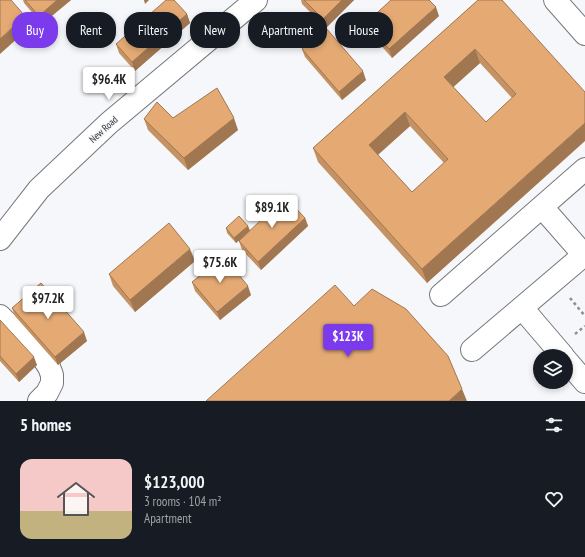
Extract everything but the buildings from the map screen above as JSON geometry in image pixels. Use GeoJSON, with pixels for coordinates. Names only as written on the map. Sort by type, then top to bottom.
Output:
{"type":"FeatureCollection","features":[{"type":"Feature","properties":{"kind":"street","name":"New Road"},"geometry":{"type":"LineString","coordinates":[[0,239],[39,188],[109,123],[256,0]]}},
{"type":"Feature","properties":{"kind":"street"},"geometry":{"type":"LineString","coordinates":[[555,0],[585,34]]}},
{"type":"Feature","properties":{"kind":"street"},"geometry":{"type":"LineString","coordinates":[[441,295],[585,169]]}},
{"type":"Feature","properties":{"kind":"street"},"geometry":{"type":"LineString","coordinates":[[472,350],[584,254],[542,207]]}},
{"type":"Feature","properties":{"kind":"street"},"geometry":{"type":"LineString","coordinates":[[522,308],[557,349]]}},
{"type":"Feature","properties":{"kind":"street"},"geometry":{"type":"LineString","coordinates":[[0,316],[43,358],[49,367],[52,375],[52,383],[47,393],[39,401]]}},
{"type":"Feature","properties":{"kind":"street"},"geometry":{"type":"LineString","coordinates":[[573,368],[585,382]]}}]}
